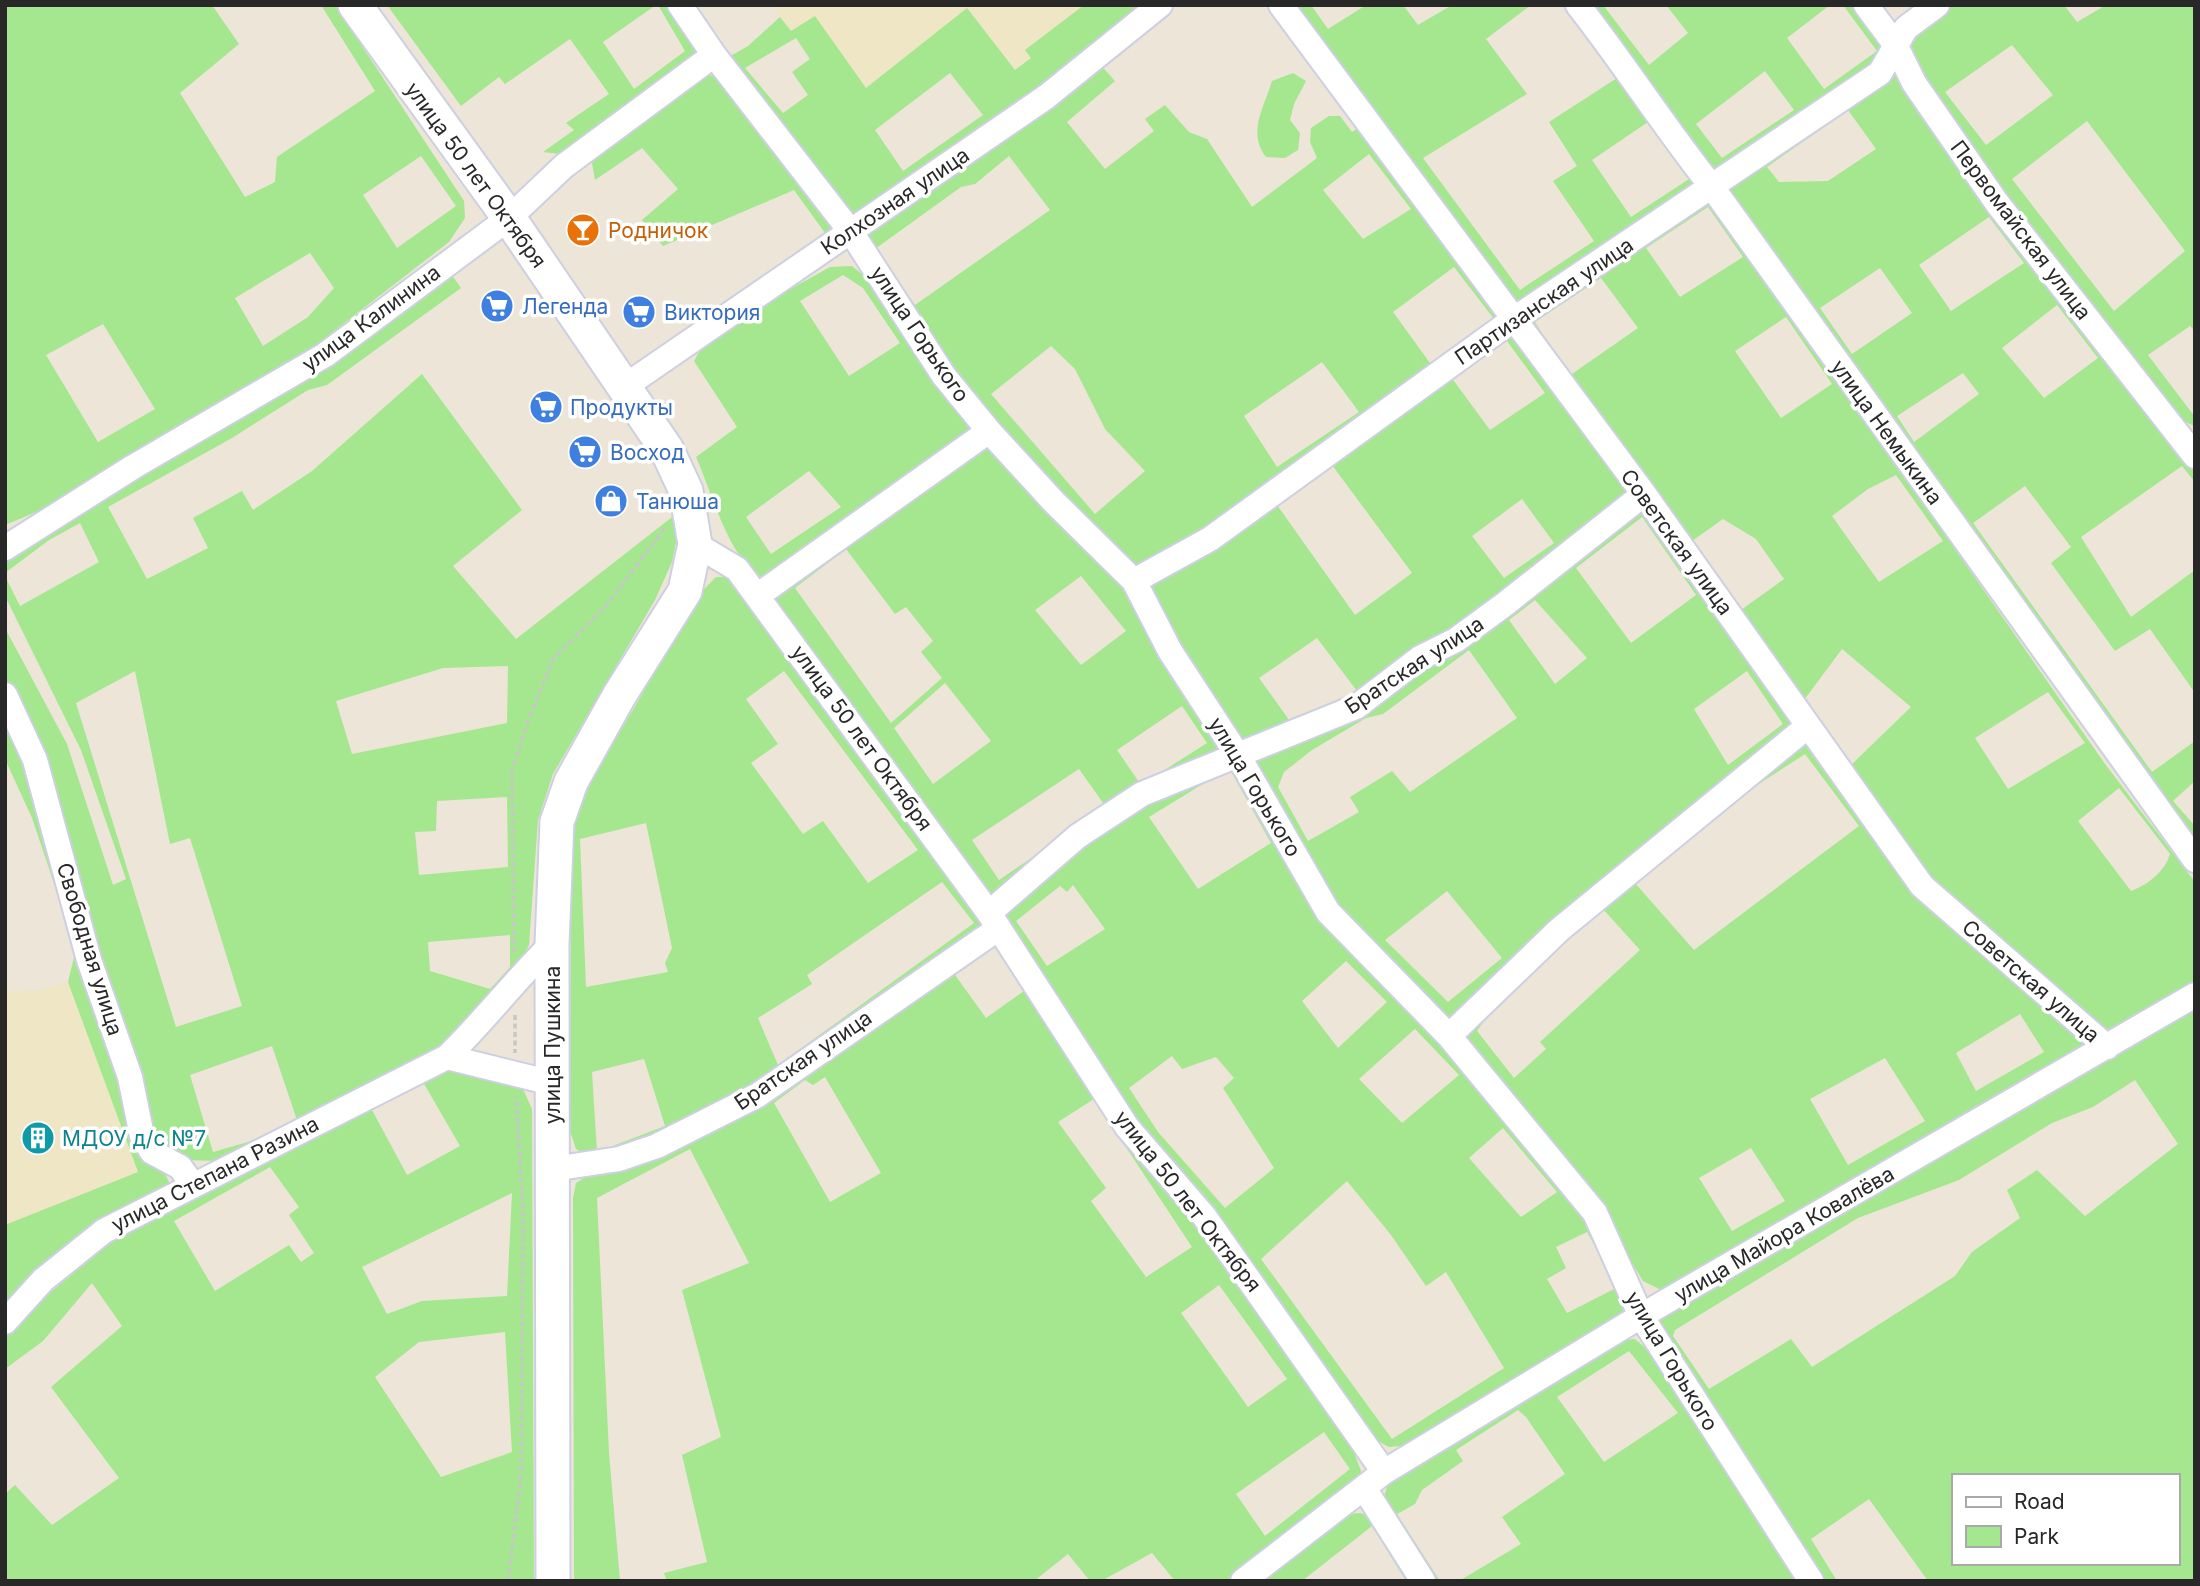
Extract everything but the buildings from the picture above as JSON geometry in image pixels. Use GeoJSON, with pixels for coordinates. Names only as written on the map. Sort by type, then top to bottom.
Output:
{"type":"FeatureCollection","features":[{"type":"Feature","properties":{"kind":"main road","name":"улица 50 лет Октября"},"geometry":{"type":"LineString","coordinates":[[355,5],[509,218],[667,450],[686,491],[695,544]]}},
{"type":"Feature","properties":{"kind":"main road","name":"улица Пушкина"},"geometry":{"type":"LineString","coordinates":[[553,1581],[552,944],[557,822],[570,782],[619,696],[685,591],[695,544]]}},
{"type":"Feature","properties":{"kind":"street","name":"улица Горького"},"geometry":{"type":"LineString","coordinates":[[680,5],[714,55],[851,232],[906,322],[944,376],[989,431],[1134,581],[1170,650],[1239,757],[1328,912],[1449,1036],[1595,1213],[1641,1316],[1811,1581]]}},
{"type":"Feature","properties":{"kind":"street","name":"Колхозная улица"},"geometry":{"type":"LineString","coordinates":[[624,387],[1046,97],[1160,5]]}},
{"type":"Feature","properties":{"kind":"street","name":"Советская улица"},"geometry":{"type":"LineString","coordinates":[[1281,5],[1644,494],[1922,886],[2107,1047]]}},
{"type":"Feature","properties":{"kind":"street","name":"улица Немыкина"},"geometry":{"type":"LineString","coordinates":[[1578,5],[1634,77],[1660,121],[1712,187],[2195,860]]}},
{"type":"Feature","properties":{"kind":"street","name":"Первомайская улица"},"geometry":{"type":"LineString","coordinates":[[1866,5],[1895,44],[1914,83],[1997,203],[2192,448]]}},
{"type":"Feature","properties":{"kind":"street","name":"Партизанская улица"},"geometry":{"type":"LineString","coordinates":[[1134,581],[1210,540],[1514,319],[1880,73],[1906,27],[1937,5]]}},
{"type":"Feature","properties":{"kind":"street","name":"улица Калинина"},"geometry":{"type":"LineString","coordinates":[[5,548],[133,467],[325,355],[509,218],[564,166],[714,55]]}},
{"type":"Feature","properties":{"kind":"street"},"geometry":{"type":"LineString","coordinates":[[757,596],[989,431]]}},
{"type":"Feature","properties":{"kind":"street","name":"Братская улица"},"geometry":{"type":"LineString","coordinates":[[553,1169],[619,1159],[657,1146],[758,1095],[994,920],[1078,836],[1142,794],[1203,767],[1239,757],[1356,707],[1420,659],[1456,640],[1505,604],[1644,494]]}},
{"type":"Feature","properties":{"kind":"street","name":"улица 50 лет Октября"},"geometry":{"type":"LineString","coordinates":[[695,544],[737,569],[994,920],[1127,1127],[1205,1216],[1384,1472]]}},
{"type":"Feature","properties":{"kind":"street","name":"Свободная улица"},"geometry":{"type":"LineString","coordinates":[[5,695],[35,760],[89,960],[130,1077],[142,1136],[152,1152],[180,1167],[193,1185]]}},
{"type":"Feature","properties":{"kind":"street"},"geometry":{"type":"LineString","coordinates":[[1449,1036],[1559,930],[1683,825],[1808,726]]}},
{"type":"Feature","properties":{"kind":"street","name":"улица Степана Разина"},"geometry":{"type":"LineString","coordinates":[[5,1322],[43,1280],[104,1231],[447,1057],[479,1026],[518,977],[552,944]]}},
{"type":"Feature","properties":{"kind":"street","name":"улица Майора Ковалёва"},"geometry":{"type":"LineString","coordinates":[[1243,1581],[1384,1472],[1641,1316],[2195,995]]}},
{"type":"Feature","properties":{"kind":"street"},"geometry":{"type":"LineString","coordinates":[[447,1057],[552,1083]]}},
{"type":"Feature","properties":{"kind":"street"},"geometry":{"type":"LineString","coordinates":[[1364,1488],[1423,1581]]}},
{"type":"Feature","properties":{"kind":"shaded area"},"geometry":{"type":"Polygon","coordinates":[[[772,5],[1101,5],[1015,71],[967,8],[866,88],[815,16],[791,31],[772,5]]]}},
{"type":"Feature","properties":{"kind":"shaded area"},"geometry":{"type":"Polygon","coordinates":[[[68,982],[138,1172],[5,1225],[5,991],[40,990],[68,982]]]}},
{"type":"Feature","properties":{"kind":"green space"},"geometry":{"type":"Polygon","coordinates":[[[5,5],[212,5],[239,44],[180,93],[245,197],[275,182],[277,157],[375,91],[321,5],[335,5],[464,201],[465,218],[449,242],[312,348],[41,510],[5,525],[5,5]],[[421,156],[363,195],[397,248],[456,206],[421,156]],[[310,253],[235,298],[263,346],[308,317],[334,288],[310,253]],[[103,324],[46,355],[98,442],[155,409],[103,324]]]}},
{"type":"Feature","properties":{"kind":"green space"},"geometry":{"type":"Polygon","coordinates":[[[387,5],[656,5],[603,42],[634,89],[685,51],[658,5],[668,5],[699,53],[560,154],[543,152],[574,130],[566,123],[609,94],[570,39],[505,84],[499,77],[461,106],[387,5]]]}},
{"type":"Feature","properties":{"kind":"green space"},"geometry":{"type":"Polygon","coordinates":[[[1084,5],[1142,5],[1034,93],[852,220],[722,61],[748,46],[780,17],[791,31],[815,16],[866,88],[967,8],[1015,70],[1031,58],[1025,50],[1084,5]],[[796,38],[745,68],[783,113],[808,95],[792,72],[810,59],[796,38]],[[950,73],[875,130],[903,171],[983,115],[950,73]]]}},
{"type":"Feature","properties":{"kind":"green space"},"geometry":{"type":"Polygon","coordinates":[[[1291,5],[1311,5],[1328,29],[1366,5],[1403,5],[1418,25],[1452,5],[1531,5],[1486,39],[1527,94],[1423,158],[1520,290],[1594,241],[1553,181],[1577,166],[1549,122],[1617,78],[1564,5],[1575,5],[1704,188],[1516,311],[1291,5]],[[1648,122],[1592,160],[1631,217],[1689,179],[1648,122]]]}},
{"type":"Feature","properties":{"kind":"green space"},"geometry":{"type":"Polygon","coordinates":[[[1587,5],[1603,5],[1649,65],[1688,33],[1666,5],[1830,5],[1787,38],[1824,89],[1877,51],[1843,5],[1855,5],[1884,39],[1883,61],[1723,170],[1712,169],[1587,5]],[[1765,71],[1696,124],[1722,158],[1794,110],[1765,71]]]}},
{"type":"Feature","properties":{"kind":"green space"},"geometry":{"type":"Polygon","coordinates":[[[1949,5],[2064,5],[2077,22],[2106,5],[2195,5],[2195,331],[2190,326],[2148,355],[2195,417],[2195,426],[2180,420],[1962,140],[1930,91],[1909,41],[1949,5]],[[2012,45],[1945,92],[1986,145],[2053,95],[2012,45]],[[2087,121],[2012,179],[2114,311],[2185,251],[2087,121]]]}},
{"type":"Feature","properties":{"kind":"green space"},"geometry":{"type":"Polygon","coordinates":[[[1099,63],[1115,81],[1067,122],[1105,169],[1154,131],[1145,119],[1165,105],[1189,132],[1207,139],[1252,207],[1317,158],[1310,142],[1311,128],[1329,116],[1340,116],[1352,132],[1362,125],[1507,319],[1290,474],[1144,569],[1128,565],[964,390],[869,245],[869,235],[874,228],[964,169],[1099,63]],[[1369,154],[1323,190],[1363,239],[1411,209],[1369,154]],[[1009,156],[975,184],[961,187],[875,249],[915,305],[1050,210],[1009,156]],[[1454,267],[1393,312],[1430,363],[1494,319],[1454,267]],[[1051,346],[991,394],[1095,514],[1145,471],[1105,429],[1075,369],[1051,346]],[[1322,362],[1244,416],[1277,467],[1359,412],[1322,362]]]}},
{"type":"Feature","properties":{"kind":"green space"},"geometry":{"type":"Polygon","coordinates":[[[1893,69],[2195,461],[2195,482],[2182,466],[2081,537],[2131,617],[2195,570],[2195,693],[2150,629],[2115,651],[2051,563],[2071,547],[2025,486],[1973,523],[2152,772],[2195,741],[2195,781],[2173,801],[2195,826],[2195,840],[1721,189],[1893,69]],[[1848,110],[1767,167],[1779,182],[1828,181],[1876,149],[1848,110]],[[1989,217],[1919,265],[1951,311],[2024,263],[1989,217]],[[1880,268],[1820,308],[1852,354],[1912,313],[1880,268]],[[2057,305],[2002,348],[2044,398],[2098,358],[2057,305]],[[1963,373],[1897,416],[1914,442],[1979,394],[1963,373]]]}},
{"type":"Feature","properties":{"kind":"green space"},"geometry":{"type":"Polygon","coordinates":[[[1293,73],[1306,81],[1294,104],[1290,120],[1300,133],[1298,150],[1285,158],[1266,157],[1260,148],[1257,129],[1262,110],[1272,81],[1293,73]]]}},
{"type":"Feature","properties":{"kind":"green space"},"geometry":{"type":"Polygon","coordinates":[[[708,74],[723,81],[842,226],[828,237],[794,190],[663,246],[642,220],[678,189],[642,148],[595,180],[591,157],[708,74]]]}},
{"type":"Feature","properties":{"kind":"green space"},"geometry":{"type":"Polygon","coordinates":[[[1709,197],[2105,764],[2195,882],[2195,984],[2116,1032],[2102,1033],[1923,876],[1522,321],[1709,197]],[[1708,207],[1646,248],[1680,297],[1743,257],[1708,207]],[[1601,278],[1535,322],[1569,376],[1638,328],[1601,278]],[[1786,317],[1735,351],[1781,418],[1832,384],[1786,317]],[[1896,475],[1868,489],[1832,516],[1879,582],[1943,541],[1896,475]],[[1723,519],[1692,541],[1741,610],[1784,579],[1756,539],[1723,519]],[[1842,649],[1804,700],[1851,765],[1911,707],[1842,649]],[[2048,692],[1975,738],[2008,789],[2085,743],[2048,692]],[[2119,788],[2078,821],[2131,891],[2155,877],[2168,861],[2170,854],[2119,788]]]}},
{"type":"Feature","properties":{"kind":"green space"},"geometry":{"type":"Polygon","coordinates":[[[852,266],[867,278],[977,431],[764,578],[752,570],[731,542],[696,457],[737,427],[694,361],[699,352],[760,306],[830,267],[852,266]],[[843,275],[800,301],[849,376],[900,343],[863,288],[843,275]],[[809,471],[746,517],[771,554],[841,507],[809,471]]]}},
{"type":"Feature","properties":{"kind":"green space"},"geometry":{"type":"Polygon","coordinates":[[[451,274],[461,288],[327,385],[308,390],[232,438],[108,507],[147,579],[208,548],[193,518],[242,491],[253,510],[312,471],[422,374],[522,510],[453,566],[516,639],[676,514],[677,537],[672,562],[655,600],[553,774],[538,820],[529,945],[515,973],[445,1052],[218,1161],[185,1160],[159,1152],[5,684],[5,628],[67,744],[113,885],[126,879],[81,750],[5,596],[5,576],[20,606],[99,562],[80,523],[49,540],[5,573],[5,560],[20,547],[176,457],[334,359],[451,274]],[[508,666],[443,668],[336,701],[352,754],[507,723],[508,666]],[[135,671],[76,703],[176,1027],[242,1006],[190,838],[170,844],[135,671]],[[507,797],[437,801],[436,831],[415,832],[419,875],[508,867],[507,797]],[[510,935],[428,942],[430,971],[490,989],[510,967],[510,935]],[[272,1046],[190,1075],[213,1152],[248,1142],[297,1120],[272,1046]]]}},
{"type":"Feature","properties":{"kind":"green space"},"geometry":{"type":"Polygon","coordinates":[[[1512,327],[1626,481],[1629,495],[1377,688],[1248,744],[1239,739],[1146,593],[1154,576],[1512,327]],[[1504,337],[1451,377],[1490,430],[1545,393],[1504,337]],[[1332,465],[1277,505],[1355,615],[1412,573],[1332,465]],[[1522,499],[1472,536],[1504,578],[1554,543],[1522,499]],[[1317,638],[1259,678],[1292,724],[1357,691],[1317,638]]]}},
{"type":"Feature","properties":{"kind":"green space"},"geometry":{"type":"Polygon","coordinates":[[[986,437],[1130,593],[1228,750],[993,903],[769,594],[986,437]],[[846,549],[795,588],[891,723],[942,678],[921,652],[933,641],[906,607],[895,614],[846,549]],[[1081,576],[1035,610],[1081,665],[1126,631],[1081,576]],[[945,683],[894,728],[933,784],[991,741],[945,683]],[[1182,706],[1117,750],[1141,785],[1207,743],[1182,706]],[[1079,769],[972,840],[999,880],[1106,807],[1079,769]]]}},
{"type":"Feature","properties":{"kind":"green space"},"geometry":{"type":"Polygon","coordinates":[[[1642,501],[1801,727],[1450,1030],[1335,913],[1251,763],[1642,501]],[[1642,517],[1576,568],[1631,643],[1696,595],[1642,517]],[[1535,600],[1509,620],[1555,684],[1587,658],[1535,600]],[[1469,650],[1383,714],[1366,718],[1312,750],[1284,772],[1278,787],[1308,841],[1359,812],[1350,797],[1392,771],[1410,792],[1517,718],[1469,650]],[[1747,671],[1694,709],[1728,765],[1783,724],[1747,671]],[[1447,891],[1385,940],[1448,1002],[1502,958],[1447,891]]]}},
{"type":"Feature","properties":{"kind":"green space"},"geometry":{"type":"Polygon","coordinates":[[[716,577],[729,577],[991,928],[755,1091],[654,1143],[589,1157],[576,1149],[570,1131],[571,881],[574,822],[593,778],[703,590],[716,577]],[[784,671],[746,699],[778,744],[751,763],[803,834],[823,821],[868,883],[918,850],[784,671]],[[646,823],[580,839],[586,987],[668,972],[665,963],[672,948],[646,823]],[[942,882],[807,975],[812,984],[758,1018],[778,1065],[974,923],[942,882]],[[644,1059],[592,1072],[597,1152],[665,1126],[644,1059]]]}},
{"type":"Feature","properties":{"kind":"green space"},"geometry":{"type":"Polygon","coordinates":[[[5,712],[44,812],[123,1073],[124,1110],[130,1137],[138,1151],[163,1171],[170,1185],[154,1198],[60,1250],[5,1308],[5,1225],[138,1172],[68,982],[76,949],[32,818],[5,759],[5,712]]]}},
{"type":"Feature","properties":{"kind":"green space"},"geometry":{"type":"Polygon","coordinates":[[[1806,734],[1894,855],[2094,1040],[1669,1288],[1659,1289],[1643,1281],[1613,1232],[1457,1038],[1562,934],[1806,734]],[[1805,754],[1745,793],[1634,882],[1694,950],[1859,826],[1805,754]],[[1602,908],[1487,1017],[1477,1031],[1514,1078],[1546,1049],[1540,1042],[1640,950],[1602,908]],[[2020,1014],[1956,1053],[1976,1091],[2044,1052],[2020,1014]],[[1885,1058],[1810,1099],[1848,1165],[1925,1121],[1885,1058]],[[1751,1148],[1699,1178],[1732,1231],[1785,1201],[1751,1148]]]}},
{"type":"Feature","properties":{"kind":"green space"},"geometry":{"type":"Polygon","coordinates":[[[1236,761],[1312,900],[1469,1068],[1574,1198],[1627,1293],[1625,1311],[1607,1327],[1411,1445],[1389,1447],[1374,1439],[1134,1118],[1010,932],[1005,910],[1022,891],[1148,796],[1236,761]],[[1229,768],[1149,817],[1198,889],[1271,843],[1229,768]],[[1073,885],[1067,892],[1060,886],[1016,921],[1047,966],[1105,929],[1073,885]],[[1346,961],[1302,1001],[1338,1048],[1387,1002],[1346,961]],[[1415,1029],[1359,1079],[1402,1123],[1459,1075],[1415,1029]],[[1172,1056],[1129,1088],[1158,1132],[1225,1208],[1274,1168],[1223,1088],[1234,1078],[1216,1057],[1182,1069],[1172,1056]],[[1503,1128],[1469,1158],[1521,1217],[1557,1192],[1503,1128]],[[1347,1181],[1261,1259],[1392,1439],[1504,1368],[1446,1272],[1426,1286],[1391,1235],[1347,1181]],[[1587,1232],[1556,1247],[1566,1268],[1547,1279],[1567,1313],[1618,1287],[1587,1232]]]}},
{"type":"Feature","properties":{"kind":"green space"},"geometry":{"type":"Polygon","coordinates":[[[997,935],[1350,1442],[1361,1471],[1357,1485],[1232,1581],[1175,1581],[1152,1553],[1101,1581],[1090,1581],[1068,1554],[1034,1581],[667,1581],[664,1573],[707,1562],[682,1455],[721,1437],[682,1290],[749,1263],[690,1149],[597,1198],[609,1453],[620,1581],[574,1581],[573,1198],[576,1183],[590,1174],[618,1167],[997,935]],[[994,946],[955,975],[986,1018],[1024,991],[994,946]],[[825,1077],[813,1085],[805,1080],[774,1103],[830,1202],[881,1173],[825,1077]],[[1094,1099],[1058,1122],[1106,1188],[1091,1201],[1146,1277],[1192,1247],[1094,1099]],[[1219,1285],[1181,1313],[1248,1407],[1287,1379],[1219,1285]],[[1324,1432],[1236,1494],[1265,1536],[1350,1469],[1324,1432]]]}},
{"type":"Feature","properties":{"kind":"green space"},"geometry":{"type":"Polygon","coordinates":[[[2195,1006],[2195,1581],[1928,1581],[1869,1499],[1811,1539],[1837,1581],[1817,1581],[1656,1328],[1660,1314],[2148,1037],[2195,1006]],[[2135,1080],[2093,1107],[2052,1123],[1959,1180],[1858,1218],[1675,1330],[1673,1336],[1709,1389],[1791,1339],[1812,1367],[1955,1276],[1972,1252],[2020,1218],[2007,1190],[2037,1170],[2085,1216],[2178,1144],[2135,1080]]]}},
{"type":"Feature","properties":{"kind":"green space"},"geometry":{"type":"Polygon","coordinates":[[[445,1063],[522,1087],[532,1109],[534,1581],[5,1581],[5,1494],[15,1485],[52,1525],[119,1478],[51,1387],[122,1326],[92,1283],[43,1341],[5,1369],[5,1336],[25,1313],[135,1223],[445,1063]],[[423,1082],[372,1110],[407,1175],[460,1146],[423,1082]],[[270,1167],[174,1221],[215,1291],[289,1245],[301,1262],[314,1253],[289,1215],[299,1207],[270,1167]],[[512,1193],[362,1267],[387,1314],[422,1301],[507,1296],[512,1193]],[[505,1332],[419,1342],[375,1377],[441,1477],[512,1452],[505,1332]]]}},
{"type":"Feature","properties":{"kind":"green space"},"geometry":{"type":"Polygon","coordinates":[[[1635,1339],[1657,1358],[1806,1581],[1459,1581],[1521,1544],[1502,1517],[1565,1474],[1526,1417],[1518,1410],[1456,1450],[1463,1461],[1422,1490],[1415,1504],[1397,1514],[1440,1581],[1429,1581],[1386,1509],[1384,1496],[1390,1479],[1620,1340],[1635,1339]],[[1629,1351],[1557,1397],[1604,1462],[1678,1413],[1629,1351]]]}},
{"type":"Feature","properties":{"kind":"green space"},"geometry":{"type":"Polygon","coordinates":[[[1360,1513],[1373,1517],[1416,1581],[1406,1581],[1372,1526],[1302,1581],[1258,1581],[1349,1514],[1360,1513]]]}},
{"type":"Feature","properties":{"kind":"place","name":"Родничок"},"geometry":{"type":"Point","coordinates":[583,230]}},
{"type":"Feature","properties":{"kind":"place","name":"Легенда"},"geometry":{"type":"Point","coordinates":[497,306]}},
{"type":"Feature","properties":{"kind":"place","name":"Виктория"},"geometry":{"type":"Point","coordinates":[639,312]}},
{"type":"Feature","properties":{"kind":"place","name":"Продукты"},"geometry":{"type":"Point","coordinates":[546,407]}},
{"type":"Feature","properties":{"kind":"place","name":"Восход"},"geometry":{"type":"Point","coordinates":[585,452]}},
{"type":"Feature","properties":{"kind":"place","name":"Танюша"},"geometry":{"type":"Point","coordinates":[611,501]}},
{"type":"Feature","properties":{"kind":"place","name":"МДОУ д/с №7"},"geometry":{"type":"Point","coordinates":[38,1138]}}]}
